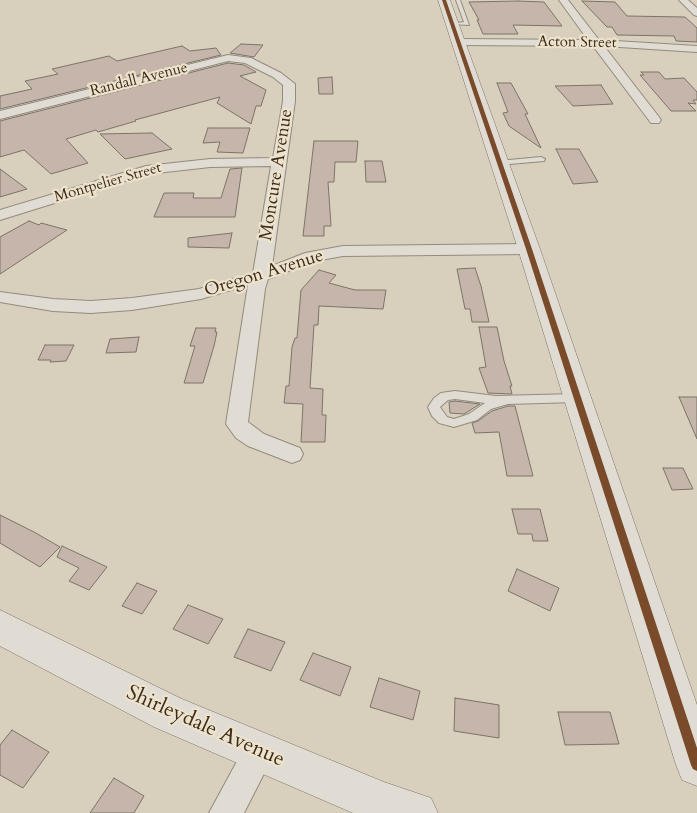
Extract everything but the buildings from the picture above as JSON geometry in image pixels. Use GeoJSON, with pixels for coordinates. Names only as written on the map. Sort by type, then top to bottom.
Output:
{"type":"FeatureCollection","features":[{"type":"Feature","properties":{"kind":"main road"},"geometry":{"type":"LineString","coordinates":[[455,13],[498,163],[697,765]]}},
{"type":"Feature","properties":{"kind":"main road","name":"Shirleydale Avenue"},"geometry":{"type":"LineString","coordinates":[[0,627],[168,713],[384,804],[416,813]]}},
{"type":"Feature","properties":{"kind":"street"},"geometry":{"type":"LineString","coordinates":[[563,0],[655,120]]}},
{"type":"Feature","properties":{"kind":"street"},"geometry":{"type":"LineString","coordinates":[[683,0],[697,12]]}},
{"type":"Feature","properties":{"kind":"street","name":"Acton Street"},"geometry":{"type":"LineString","coordinates":[[455,13],[594,42],[697,49]]}},
{"type":"Feature","properties":{"kind":"street","name":"Randall Avenue"},"geometry":{"type":"LineString","coordinates":[[0,115],[228,58],[247,60],[277,75]]}},
{"type":"Feature","properties":{"kind":"street","name":"Moncure Avenue"},"geometry":{"type":"LineString","coordinates":[[277,75],[289,87],[289,100],[265,248],[264,265],[256,289],[237,424],[244,432],[256,440],[292,454]]}},
{"type":"Feature","properties":{"kind":"street","name":"Montpelier Street"},"geometry":{"type":"LineString","coordinates":[[0,215],[146,170],[210,162],[279,162]]}},
{"type":"Feature","properties":{"kind":"street","name":"Oregon Avenue"},"geometry":{"type":"LineString","coordinates":[[0,297],[53,305],[91,307],[132,304],[201,294],[261,276],[311,257],[343,251],[528,249]]}},
{"type":"Feature","properties":{"kind":"street"},"geometry":{"type":"LineString","coordinates":[[226,813],[259,752]]}},
{"type":"Feature","properties":{"kind":"lane"},"geometry":{"type":"LineString","coordinates":[[498,163],[541,158]]}},
{"type":"Feature","properties":{"kind":"lane"},"geometry":{"type":"LineString","coordinates":[[507,400],[487,406],[473,417],[454,424],[443,420],[436,413],[434,406],[445,396],[455,395],[507,400],[577,398]]}},
{"type":"Feature","properties":{"kind":"transit line"},"geometry":{"type":"LineString","coordinates":[[444,0],[529,249],[697,765]]}}]}
